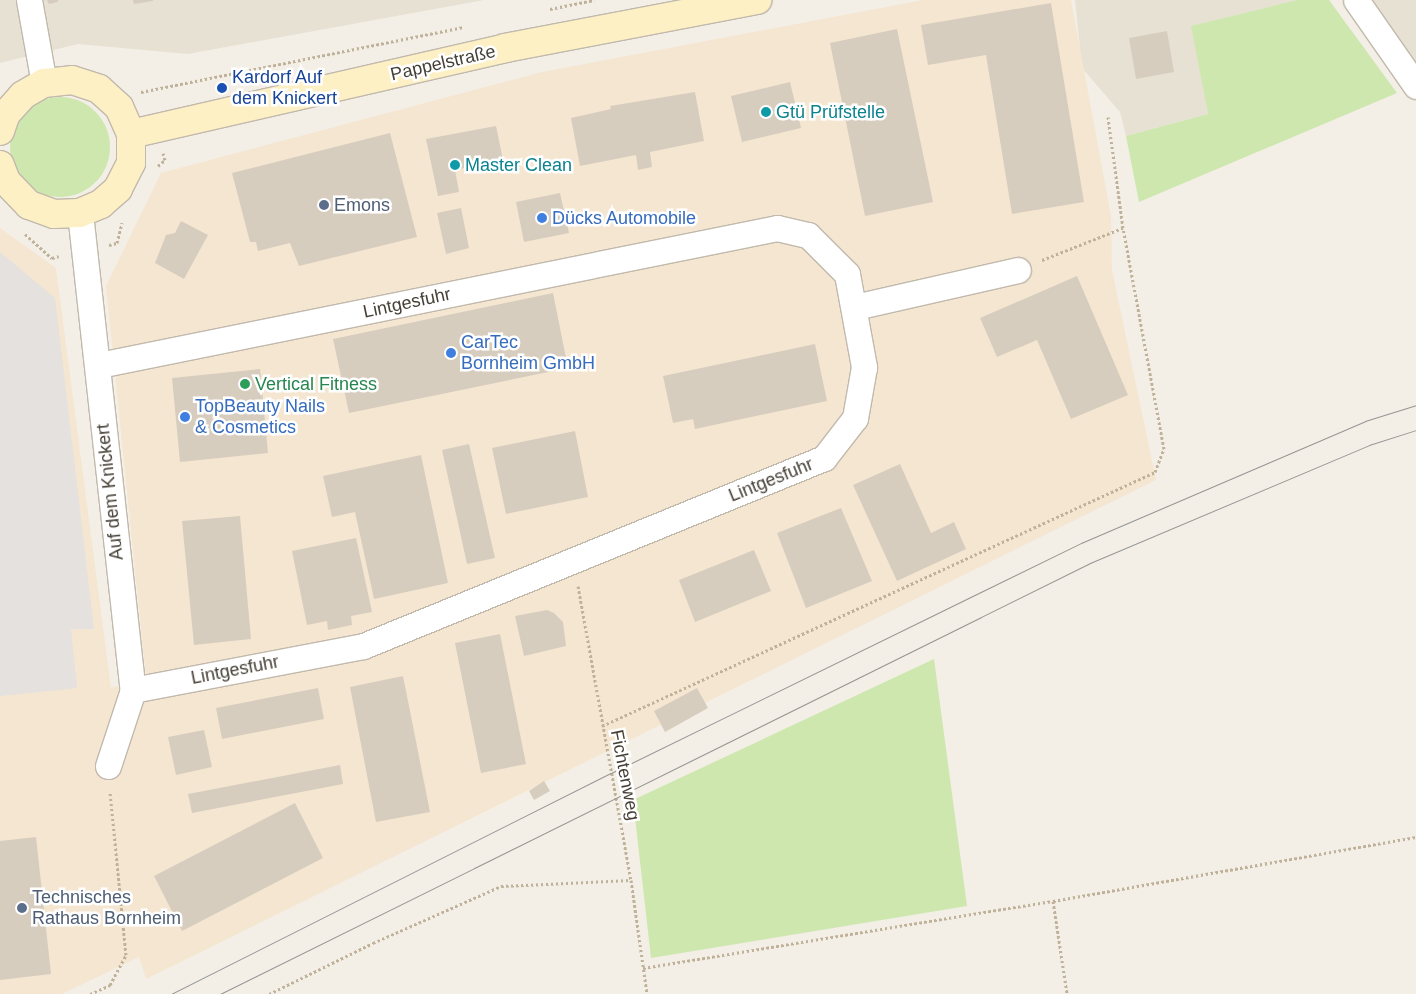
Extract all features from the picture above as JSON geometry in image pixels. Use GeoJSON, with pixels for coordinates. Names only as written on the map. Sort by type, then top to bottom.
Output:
{"type":"FeatureCollection","features":[{"type":"Feature","properties":{"kind":"main road","name":"Pappelstraße"},"geometry":{"type":"LineString","coordinates":[[131,134],[222,116],[505,48],[757,0]]}},
{"type":"Feature","properties":{"kind":"main road"},"geometry":{"type":"LineString","coordinates":[[0,131],[6,114],[23,94],[44,83],[72,80],[99,89],[119,107],[131,134],[131,163],[118,189],[101,204],[80,213],[54,214],[29,205],[6,180],[0,165]]}},
{"type":"Feature","properties":{"kind":"street"},"geometry":{"type":"LineString","coordinates":[[29,0],[44,83]]}},
{"type":"Feature","properties":{"kind":"street"},"geometry":{"type":"LineString","coordinates":[[1356,0],[1416,86]]}},
{"type":"Feature","properties":{"kind":"street","name":"Auf dem Knickert"},"geometry":{"type":"LineString","coordinates":[[80,213],[99,365],[105,458],[133,690],[108,766]]}},
{"type":"Feature","properties":{"kind":"street","name":"Lintgesfuhr"},"geometry":{"type":"LineString","coordinates":[[99,365],[777,228],[808,235],[828,252],[847,274],[855,307],[864,367],[862,394],[855,418],[824,458],[363,646],[133,690]]}},
{"type":"Feature","properties":{"kind":"street"},"geometry":{"type":"LineString","coordinates":[[855,307],[1018,270]]}},
{"type":"Feature","properties":{"kind":"path"},"geometry":{"type":"LineString","coordinates":[[548,9],[594,0]]}},
{"type":"Feature","properties":{"kind":"path"},"geometry":{"type":"LineString","coordinates":[[131,92],[150,93],[473,25]]}},
{"type":"Feature","properties":{"kind":"path"},"geometry":{"type":"LineString","coordinates":[[602,726],[1155,472],[1164,450],[1123,228],[1108,116]]}},
{"type":"Feature","properties":{"kind":"path"},"geometry":{"type":"LineString","coordinates":[[1018,270],[1123,228]]}},
{"type":"Feature","properties":{"kind":"path","name":"Fichtenweg"},"geometry":{"type":"LineString","coordinates":[[574,561],[631,880],[647,994]]}},
{"type":"Feature","properties":{"kind":"path"},"geometry":{"type":"LineString","coordinates":[[90,994],[110,985],[126,955],[108,766]]}},
{"type":"Feature","properties":{"kind":"path"},"geometry":{"type":"LineString","coordinates":[[643,968],[1053,901],[1416,837]]}},
{"type":"Feature","properties":{"kind":"path"},"geometry":{"type":"LineString","coordinates":[[269,994],[373,943],[501,886],[631,880]]}},
{"type":"Feature","properties":{"kind":"path"},"geometry":{"type":"LineString","coordinates":[[1053,901],[1067,994]]}},
{"type":"Feature","properties":{"kind":"shaded area"},"geometry":{"type":"Polygon","coordinates":[[[0,0],[484,0],[188,54],[78,44],[0,63],[0,0]]]}},
{"type":"Feature","properties":{"kind":"shaded area"},"geometry":{"type":"Polygon","coordinates":[[[923,0],[1071,0],[1111,216],[1112,270],[1156,480],[146,979],[139,957],[62,994],[0,994],[0,228],[56,268],[111,688],[146,677],[106,286],[161,173],[542,72],[923,0]]]}},
{"type":"Feature","properties":{"kind":"shaded area"},"geometry":{"type":"Polygon","coordinates":[[[1075,0],[1297,0],[1192,26],[1208,114],[1126,136],[1120,112],[1082,68],[1075,0]]]}},
{"type":"Feature","properties":{"kind":"shaded area"},"geometry":{"type":"Polygon","coordinates":[[[1368,0],[1416,0],[1416,65],[1368,0]]]}},
{"type":"Feature","properties":{"kind":"shaded area"},"geometry":{"type":"Polygon","coordinates":[[[0,252],[55,298],[94,629],[71,629],[77,688],[0,696],[0,252]]]}},
{"type":"Feature","properties":{"kind":"green space"},"geometry":{"type":"Polygon","coordinates":[[[1297,0],[1329,0],[1397,93],[1139,202],[1126,136],[1208,114],[1191,26],[1297,0]]]}},
{"type":"Feature","properties":{"kind":"green space"},"geometry":{"type":"Polygon","coordinates":[[[60,97],[79,100],[96,111],[107,128],[110,147],[107,166],[96,183],[79,194],[60,197],[41,194],[24,183],[13,166],[10,147],[13,128],[24,111],[41,100],[60,97]]]}},
{"type":"Feature","properties":{"kind":"green space"},"geometry":{"type":"Polygon","coordinates":[[[934,659],[967,906],[651,958],[633,800],[934,659]]]}},
{"type":"Feature","properties":{"kind":"building"},"geometry":{"type":"Polygon","coordinates":[[[47,0],[58,0],[58,2],[49,4],[47,0]]]}},
{"type":"Feature","properties":{"kind":"building"},"geometry":{"type":"Polygon","coordinates":[[[133,0],[153,0],[153,1],[134,4],[133,0]]]}},
{"type":"Feature","properties":{"kind":"building"},"geometry":{"type":"Polygon","coordinates":[[[1051,3],[1084,202],[1012,214],[986,55],[928,65],[921,25],[1051,3]]]}},
{"type":"Feature","properties":{"kind":"building"},"geometry":{"type":"Polygon","coordinates":[[[897,29],[933,202],[865,216],[830,43],[897,29]]]}},
{"type":"Feature","properties":{"kind":"building"},"geometry":{"type":"Polygon","coordinates":[[[1167,31],[1174,72],[1136,79],[1129,38],[1167,31]]]}},
{"type":"Feature","properties":{"kind":"building","name":"Gtü Prüfstelle"},"geometry":{"type":"Polygon","coordinates":[[[790,82],[801,128],[742,142],[731,96],[790,82]]]}},
{"type":"Feature","properties":{"kind":"building"},"geometry":{"type":"Polygon","coordinates":[[[695,92],[704,141],[650,152],[652,167],[638,170],[636,155],[580,166],[571,118],[611,109],[610,106],[695,92]]]}},
{"type":"Feature","properties":{"kind":"building","name":"Master Clean"},"geometry":{"type":"Polygon","coordinates":[[[496,126],[503,160],[455,170],[459,192],[438,196],[426,139],[496,126]]]}},
{"type":"Feature","properties":{"kind":"building","name":"Emons"},"geometry":{"type":"Polygon","coordinates":[[[390,133],[417,237],[299,266],[290,243],[258,251],[256,242],[250,242],[232,173],[390,133]]]}},
{"type":"Feature","properties":{"kind":"building","name":"Dücks Automobile"},"geometry":{"type":"Polygon","coordinates":[[[560,193],[569,233],[524,242],[516,202],[560,193]]]}},
{"type":"Feature","properties":{"kind":"building"},"geometry":{"type":"Polygon","coordinates":[[[461,208],[469,248],[446,254],[437,213],[461,208]]]}},
{"type":"Feature","properties":{"kind":"building"},"geometry":{"type":"Polygon","coordinates":[[[181,221],[208,235],[184,279],[155,263],[166,235],[175,233],[181,221]]]}},
{"type":"Feature","properties":{"kind":"building"},"geometry":{"type":"Polygon","coordinates":[[[1077,276],[1128,395],[1071,419],[1037,340],[997,357],[980,318],[1077,276]]]}},
{"type":"Feature","properties":{"kind":"building","name":"CarTec Bornheim GmbH"},"geometry":{"type":"Polygon","coordinates":[[[553,293],[568,368],[349,413],[333,339],[553,293]]]}},
{"type":"Feature","properties":{"kind":"building"},"geometry":{"type":"Polygon","coordinates":[[[815,344],[827,401],[695,429],[693,419],[673,423],[663,376],[815,344]]]}},
{"type":"Feature","properties":{"kind":"building"},"geometry":{"type":"Polygon","coordinates":[[[260,369],[268,453],[180,462],[172,378],[260,369]]]}},
{"type":"Feature","properties":{"kind":"building"},"geometry":{"type":"Polygon","coordinates":[[[575,431],[588,497],[506,514],[492,448],[575,431]]]}},
{"type":"Feature","properties":{"kind":"building"},"geometry":{"type":"Polygon","coordinates":[[[469,444],[495,558],[467,564],[442,450],[469,444]]]}},
{"type":"Feature","properties":{"kind":"building"},"geometry":{"type":"Polygon","coordinates":[[[421,455],[448,583],[374,599],[355,512],[332,517],[323,476],[421,455]]]}},
{"type":"Feature","properties":{"kind":"building"},"geometry":{"type":"Polygon","coordinates":[[[900,464],[931,533],[954,522],[966,549],[897,581],[853,485],[900,464]]]}},
{"type":"Feature","properties":{"kind":"building"},"geometry":{"type":"Polygon","coordinates":[[[841,508],[872,581],[806,608],[777,533],[841,508]]]}},
{"type":"Feature","properties":{"kind":"building"},"geometry":{"type":"Polygon","coordinates":[[[240,516],[251,639],[194,645],[182,521],[240,516]]]}},
{"type":"Feature","properties":{"kind":"building"},"geometry":{"type":"Polygon","coordinates":[[[356,538],[372,612],[351,616],[352,625],[328,630],[327,621],[307,625],[292,551],[356,538]]]}},
{"type":"Feature","properties":{"kind":"building"},"geometry":{"type":"Polygon","coordinates":[[[754,550],[771,591],[695,622],[679,580],[754,550]]]}},
{"type":"Feature","properties":{"kind":"building"},"geometry":{"type":"Polygon","coordinates":[[[547,610],[554,613],[563,622],[566,646],[524,656],[515,616],[547,610]]]}},
{"type":"Feature","properties":{"kind":"building"},"geometry":{"type":"Polygon","coordinates":[[[500,634],[526,764],[481,773],[455,643],[500,634]]]}},
{"type":"Feature","properties":{"kind":"building"},"geometry":{"type":"Polygon","coordinates":[[[403,676],[430,812],[376,822],[350,687],[403,676]]]}},
{"type":"Feature","properties":{"kind":"building"},"geometry":{"type":"Polygon","coordinates":[[[318,688],[324,719],[222,739],[216,708],[318,688]]]}},
{"type":"Feature","properties":{"kind":"building"},"geometry":{"type":"Polygon","coordinates":[[[697,688],[708,708],[665,732],[654,711],[697,688]]]}},
{"type":"Feature","properties":{"kind":"building"},"geometry":{"type":"Polygon","coordinates":[[[204,730],[212,767],[176,775],[168,737],[204,730]]]}},
{"type":"Feature","properties":{"kind":"building"},"geometry":{"type":"Polygon","coordinates":[[[340,765],[343,784],[192,813],[188,794],[340,765]]]}},
{"type":"Feature","properties":{"kind":"building"},"geometry":{"type":"Polygon","coordinates":[[[544,781],[550,791],[534,800],[529,791],[544,781]]]}},
{"type":"Feature","properties":{"kind":"building"},"geometry":{"type":"Polygon","coordinates":[[[295,803],[323,858],[182,931],[154,876],[295,803]]]}},
{"type":"Feature","properties":{"kind":"building","name":"Technisches Rathaus Bornheim"},"geometry":{"type":"Polygon","coordinates":[[[36,837],[51,974],[0,980],[0,841],[36,837]]]}},
{"type":"Feature","properties":{"kind":"tram line"},"geometry":{"type":"LineString","coordinates":[[171,994],[611,773],[1081,543],[1365,421],[1416,405]]}},
{"type":"Feature","properties":{"kind":"tram line"},"geometry":{"type":"LineString","coordinates":[[220,994],[1090,563],[1369,445],[1416,430]]}},
{"type":"Feature","properties":{"kind":"place","name":"Kardorf Auf dem Knickert"},"geometry":{"type":"Point","coordinates":[222,88]}},
{"type":"Feature","properties":{"kind":"place","name":"Gtü Prüfstelle"},"geometry":{"type":"Point","coordinates":[766,112]}},
{"type":"Feature","properties":{"kind":"place","name":"Master Clean"},"geometry":{"type":"Point","coordinates":[455,165]}},
{"type":"Feature","properties":{"kind":"place","name":"Emons"},"geometry":{"type":"Point","coordinates":[324,205]}},
{"type":"Feature","properties":{"kind":"place","name":"Dücks Automobile"},"geometry":{"type":"Point","coordinates":[542,218]}},
{"type":"Feature","properties":{"kind":"place","name":"CarTec Bornheim GmbH"},"geometry":{"type":"Point","coordinates":[451,353]}},
{"type":"Feature","properties":{"kind":"place","name":"Vertical Fitness"},"geometry":{"type":"Point","coordinates":[245,384]}},
{"type":"Feature","properties":{"kind":"place","name":"TopBeauty Nails & Cosmetics"},"geometry":{"type":"Point","coordinates":[185,417]}},
{"type":"Feature","properties":{"kind":"place","name":"Technisches Rathaus Bornheim"},"geometry":{"type":"Point","coordinates":[22,908]}}]}
